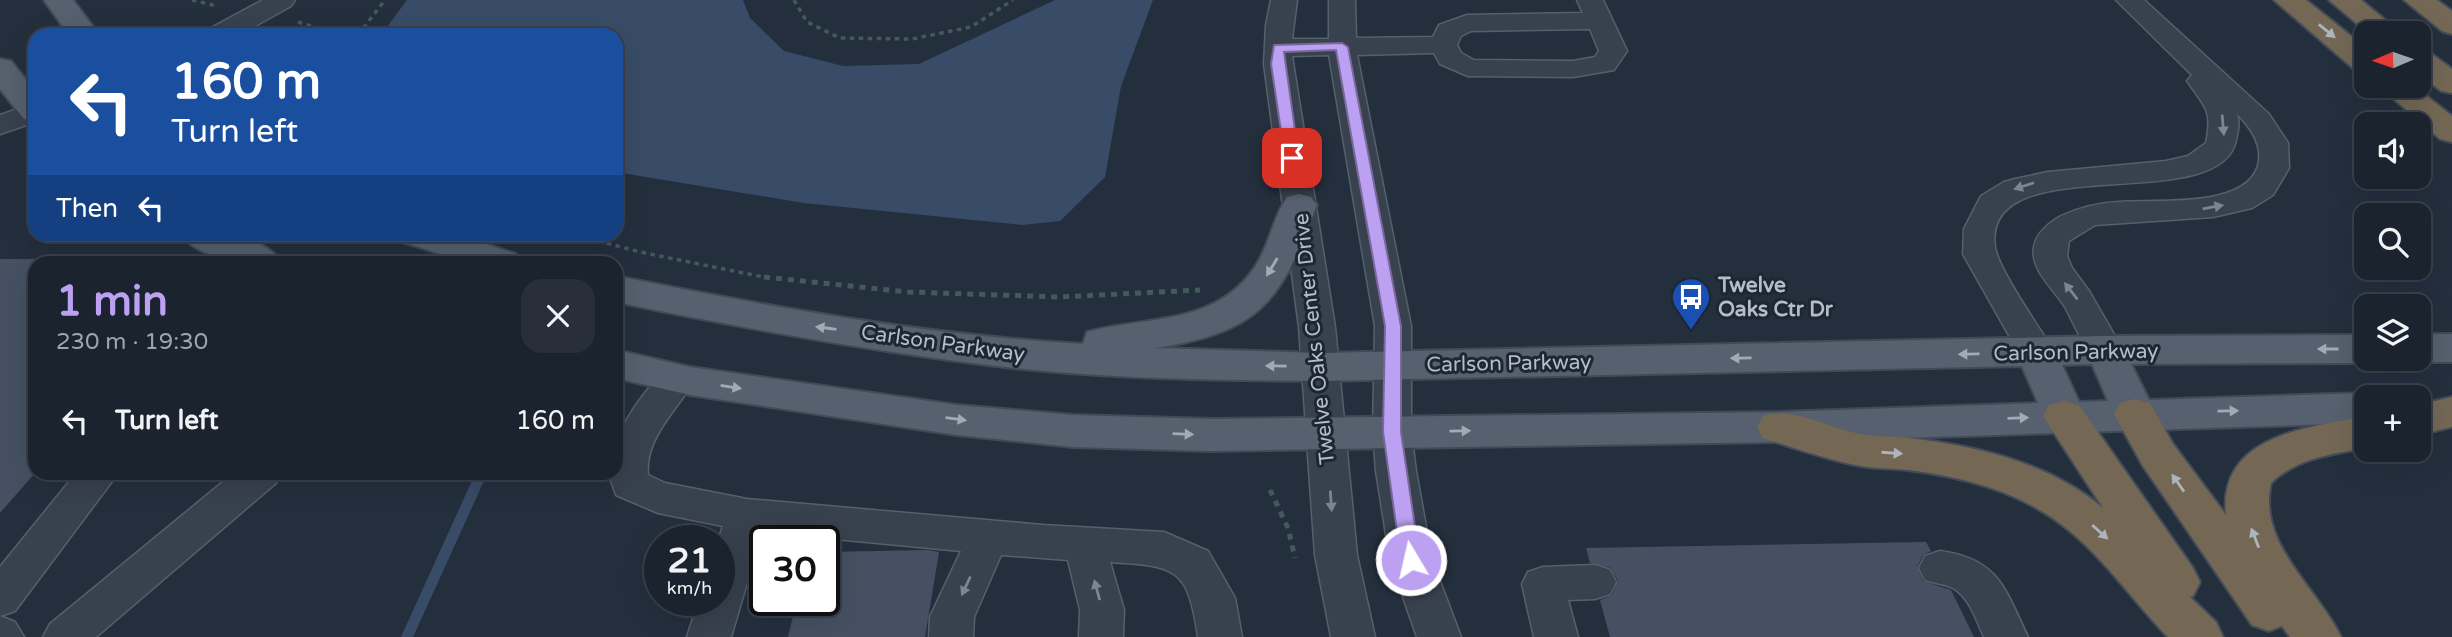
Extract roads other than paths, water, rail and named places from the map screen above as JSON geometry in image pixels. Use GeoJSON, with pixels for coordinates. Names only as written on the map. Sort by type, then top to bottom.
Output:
{"type":"FeatureCollection","features":[{"type":"Feature","properties":{"kind":"highway"},"geometry":{"type":"LineString","coordinates":[[2288,0],[2354,53]]}},
{"type":"Feature","properties":{"kind":"highway"},"geometry":{"type":"LineString","coordinates":[[2343,0],[2370,21]]}},
{"type":"Feature","properties":{"kind":"highway"},"geometry":{"type":"LineString","coordinates":[[2418,0],[2452,24]]}},
{"type":"Feature","properties":{"kind":"highway"},"geometry":{"type":"LineString","coordinates":[[2431,68],[2452,84]]}},
{"type":"Feature","properties":{"kind":"highway"},"geometry":{"type":"LineString","coordinates":[[2410,98],[2452,132]]}},
{"type":"Feature","properties":{"kind":"highway"},"geometry":{"type":"LineString","coordinates":[[2431,417],[2452,412]]}},
{"type":"Feature","properties":{"kind":"highway"},"geometry":{"type":"LineString","coordinates":[[2135,414],[2182,489],[2291,637]]}},
{"type":"Feature","properties":{"kind":"highway"},"geometry":{"type":"LineString","coordinates":[[2064,416],[2212,637]]}},
{"type":"Feature","properties":{"kind":"highway"},"geometry":{"type":"LineString","coordinates":[[1778,427],[1860,450],[1921,456],[1992,468],[2053,496],[2082,516],[2124,553],[2163,601],[2199,637]]}},
{"type":"Feature","properties":{"kind":"highway"},"geometry":{"type":"LineString","coordinates":[[2317,637],[2281,589],[2258,547],[2249,522],[2246,497],[2250,478],[2280,454],[2307,443],[2354,434]]}},
{"type":"Feature","properties":{"kind":"main road"},"geometry":{"type":"LineString","coordinates":[[58,0],[79,28]]}},
{"type":"Feature","properties":{"kind":"main road"},"geometry":{"type":"LineString","coordinates":[[0,68],[27,105]]}},
{"type":"Feature","properties":{"kind":"main road"},"geometry":{"type":"LineString","coordinates":[[1015,354],[1161,335],[1207,322],[1238,308],[1261,287],[1279,257],[1299,205]]}},
{"type":"Feature","properties":{"kind":"main road"},"geometry":{"type":"LineString","coordinates":[[218,242],[250,256]]}},
{"type":"Feature","properties":{"kind":"main road"},"geometry":{"type":"LineString","coordinates":[[441,242],[484,256]]}},
{"type":"Feature","properties":{"kind":"main road","name":"Carlson Parkway"},"geometry":{"type":"LineString","coordinates":[[623,290],[770,320],[1015,354],[1212,366],[1393,366],[2105,350],[2354,349]]}},
{"type":"Feature","properties":{"kind":"main road"},"geometry":{"type":"LineString","coordinates":[[2431,348],[2452,348]]}},
{"type":"Feature","properties":{"kind":"main road"},"geometry":{"type":"LineString","coordinates":[[2105,350],[2135,414]]}},
{"type":"Feature","properties":{"kind":"main road"},"geometry":{"type":"LineString","coordinates":[[2037,352],[2064,416]]}},
{"type":"Feature","properties":{"kind":"main road"},"geometry":{"type":"LineString","coordinates":[[623,366],[678,378],[957,420],[1073,431],[1212,435],[1778,427],[2354,408]]}},
{"type":"Feature","properties":{"kind":"main road"},"geometry":{"type":"LineString","coordinates":[[2431,407],[2452,406]]}},
{"type":"Feature","properties":{"kind":"street"},"geometry":{"type":"LineString","coordinates":[[232,28],[282,0]]}},
{"type":"Feature","properties":{"kind":"street","name":"Twelve Oaks Center Drive"},"geometry":{"type":"LineString","coordinates":[[1284,0],[1278,64],[1321,367],[1336,555],[1353,637]]}},
{"type":"Feature","properties":{"kind":"street"},"geometry":{"type":"LineString","coordinates":[[1342,0],[1342,47],[1393,326],[1392,432],[1411,560],[1440,637]]}},
{"type":"Feature","properties":{"kind":"street"},"geometry":{"type":"LineString","coordinates":[[2105,350],[2076,297],[2059,277],[2051,261],[2050,244],[2058,232],[2073,220],[2099,213],[2203,209],[2232,203],[2255,193],[2273,175],[2276,162],[2275,144],[2256,118],[2230,92],[2176,47],[2129,0]]}},
{"type":"Feature","properties":{"kind":"street"},"geometry":{"type":"LineString","coordinates":[[1595,10],[1613,51],[1604,64],[1583,67],[1468,68],[1450,58],[1443,45],[1449,31],[1467,23],[1595,10]]}},
{"type":"Feature","properties":{"kind":"street"},"geometry":{"type":"LineString","coordinates":[[1278,48],[1443,45]]}},
{"type":"Feature","properties":{"kind":"street"},"geometry":{"type":"LineString","coordinates":[[2037,352],[1979,253],[1979,230],[1994,201],[2011,190],[2038,182],[2150,174],[2192,166],[2211,158],[2221,147],[2225,121],[2219,107],[2176,47]]}},
{"type":"Feature","properties":{"kind":"street"},"geometry":{"type":"LineString","coordinates":[[0,125],[27,105]]}},
{"type":"Feature","properties":{"kind":"street"},"geometry":{"type":"LineString","coordinates":[[678,378],[648,420],[631,453],[626,473],[630,484],[658,497],[747,515],[988,538],[1164,548],[1194,563],[1214,598],[1220,637]]}},
{"type":"Feature","properties":{"kind":"street"},"geometry":{"type":"LineString","coordinates":[[0,598],[94,480]]}},
{"type":"Feature","properties":{"kind":"street"},"geometry":{"type":"LineString","coordinates":[[65,637],[252,480]]}},
{"type":"Feature","properties":{"kind":"street"},"geometry":{"type":"LineString","coordinates":[[709,637],[747,515]]}},
{"type":"Feature","properties":{"kind":"street"},"geometry":{"type":"LineString","coordinates":[[951,637],[952,617],[988,538]]}},
{"type":"Feature","properties":{"kind":"street"},"geometry":{"type":"LineString","coordinates":[[1085,545],[1102,610],[1101,637]]}},
{"type":"Feature","properties":{"kind":"street"},"geometry":{"type":"LineString","coordinates":[[1940,568],[1959,569],[1977,582],[2006,637]]}},
{"type":"Feature","properties":{"kind":"street"},"geometry":{"type":"LineString","coordinates":[[1556,637],[1544,584],[1595,583]]}},
{"type":"Feature","properties":{"kind":"water"},"geometry":{"type":"Polygon","coordinates":[[[407,0],[743,0],[750,18],[784,51],[843,66],[919,64],[1055,0],[1153,0],[1121,86],[1105,177],[1060,221],[1022,225],[804,203],[623,173],[623,28],[386,28],[407,0]]]}},
{"type":"Feature","properties":{"kind":"waterway"},"geometry":{"type":"LineString","coordinates":[[407,637],[478,480]]}},
{"type":"Feature","properties":{"kind":"place","name":"Twelve Oaks Ctr Dr"},"geometry":{"type":"Point","coordinates":[1691,331]}}]}
